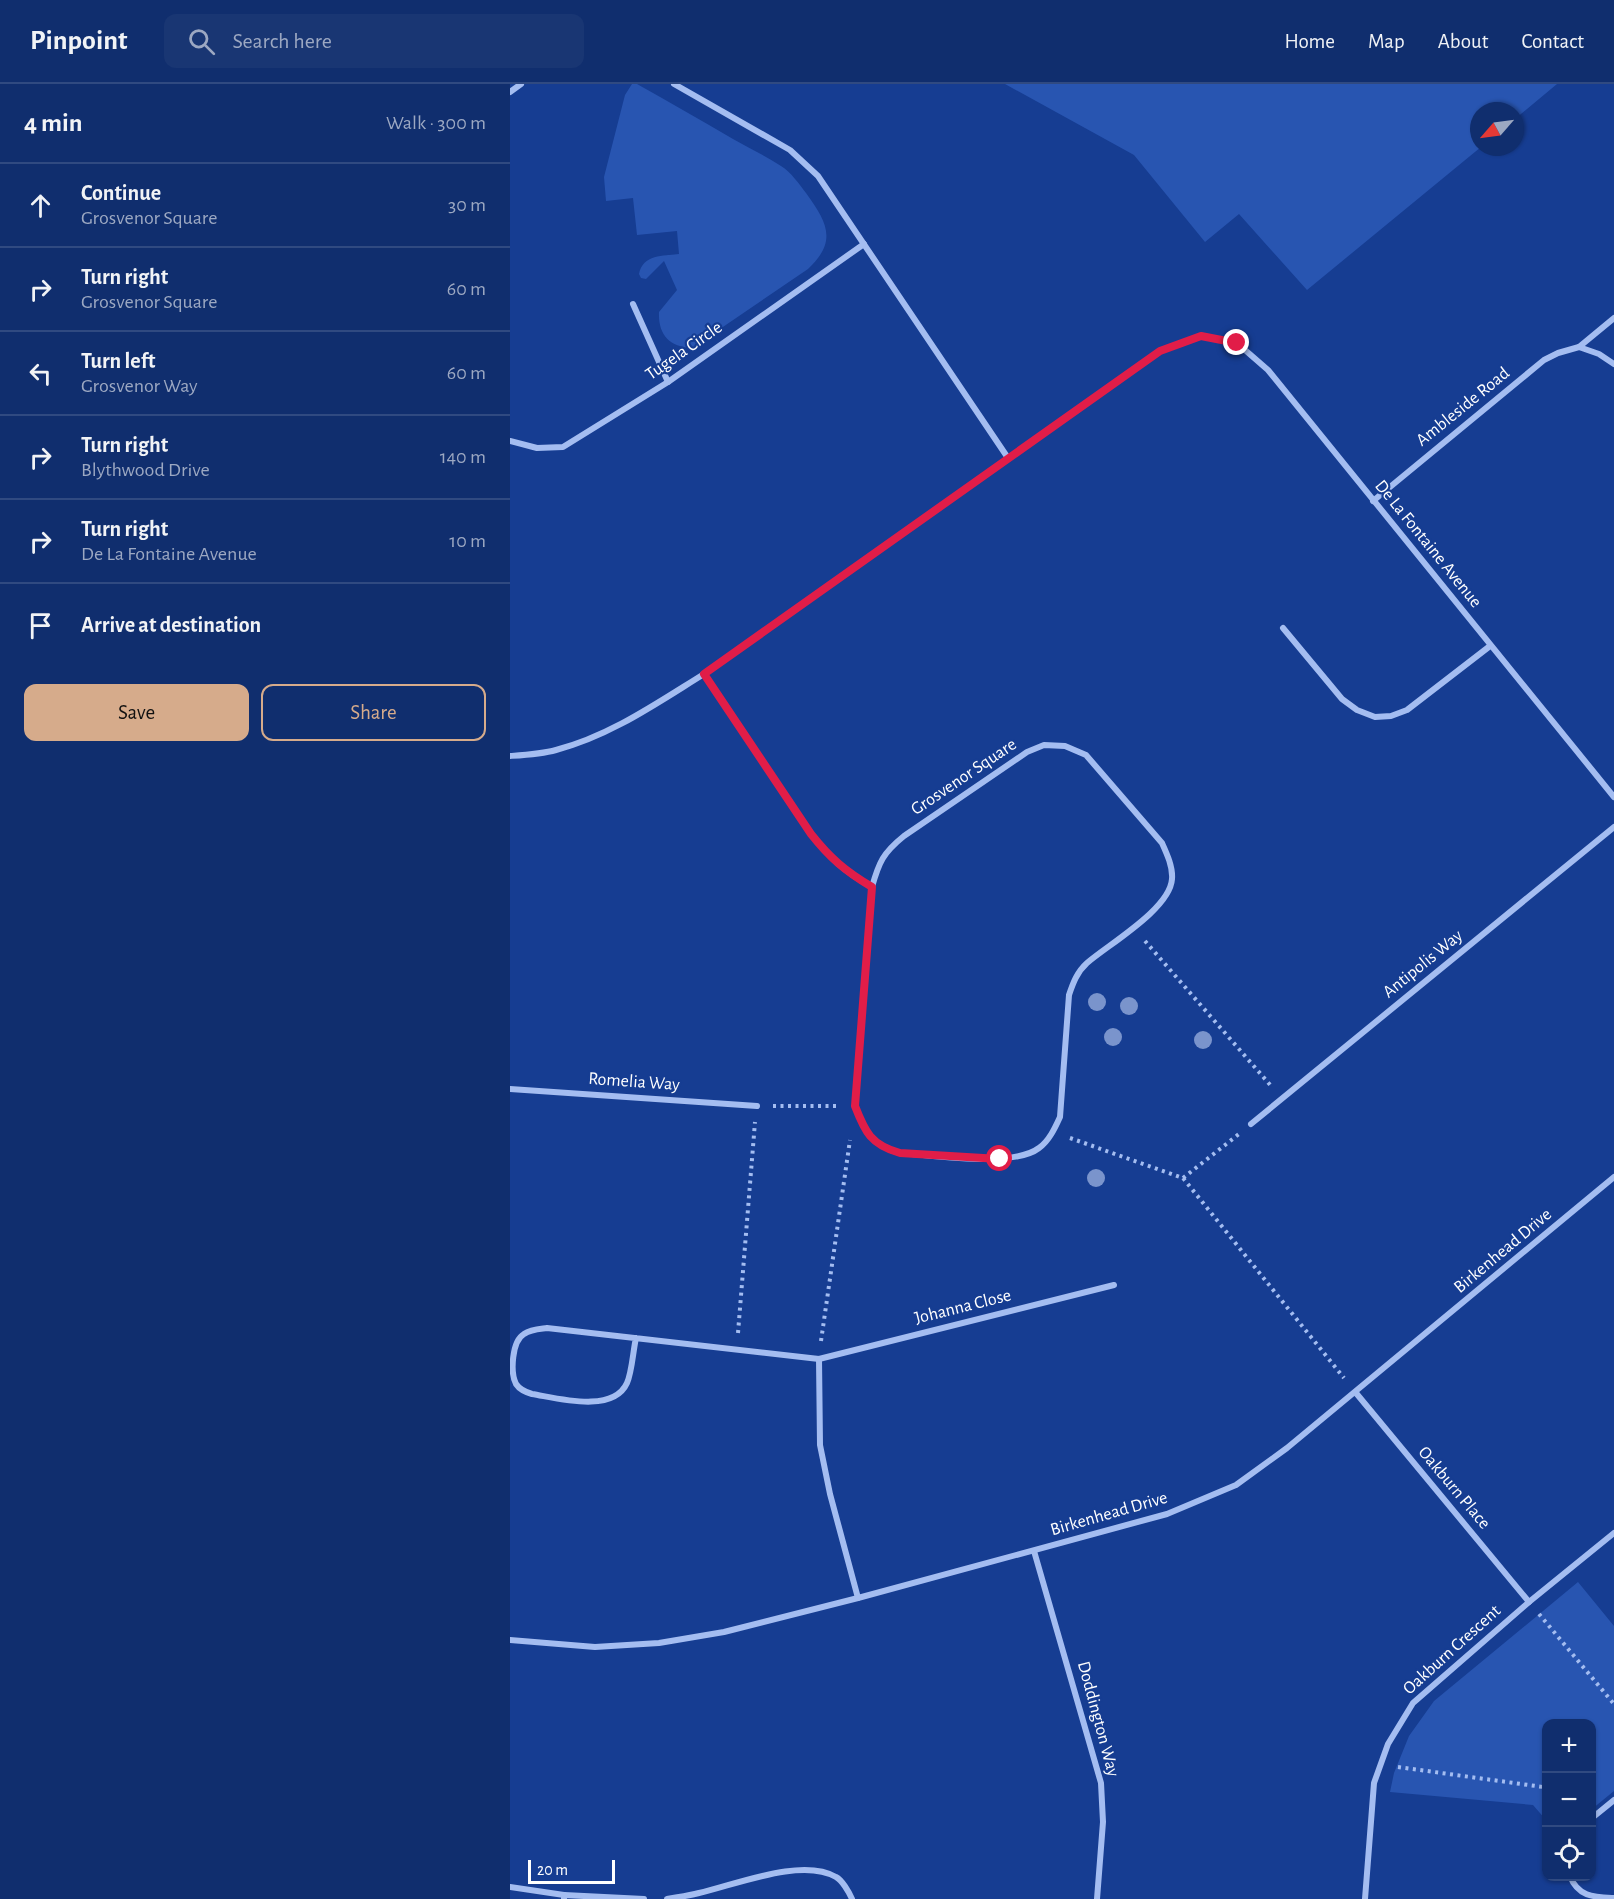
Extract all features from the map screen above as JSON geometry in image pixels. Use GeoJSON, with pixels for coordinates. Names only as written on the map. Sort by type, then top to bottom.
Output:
{"type":"FeatureCollection","features":[{"type":"Feature","properties":{"kind":"street"},"geometry":{"type":"LineString","coordinates":[[510,92],[521,84]]}},
{"type":"Feature","properties":{"kind":"street"},"geometry":{"type":"LineString","coordinates":[[510,756],[555,751],[597,736],[626,722],[704,674],[1008,458],[818,176],[790,150],[674,84]]}},
{"type":"Feature","properties":{"kind":"street","name":"Tugela Circle"},"geometry":{"type":"LineString","coordinates":[[510,441],[537,448],[563,447],[668,382],[864,244]]}},
{"type":"Feature","properties":{"kind":"street"},"geometry":{"type":"LineString","coordinates":[[633,304],[668,382]]}},
{"type":"Feature","properties":{"kind":"street","name":"Ambleside Road"},"geometry":{"type":"LineString","coordinates":[[1373,501],[1544,360],[1579,347],[1614,318]]}},
{"type":"Feature","properties":{"kind":"street","name":"De La Fontaine Avenue"},"geometry":{"type":"LineString","coordinates":[[1008,458],[1160,351],[1201,336],[1237,343],[1269,370],[1614,797]]}},
{"type":"Feature","properties":{"kind":"street"},"geometry":{"type":"LineString","coordinates":[[1579,347],[1599,354],[1614,364]]}},
{"type":"Feature","properties":{"kind":"street"},"geometry":{"type":"LineString","coordinates":[[1283,628],[1342,699],[1357,710],[1375,717],[1391,716],[1407,710],[1490,646]]}},
{"type":"Feature","properties":{"kind":"street"},"geometry":{"type":"LineString","coordinates":[[704,674],[811,834],[831,858],[847,872],[872,887]]}},
{"type":"Feature","properties":{"kind":"street","name":"Grosvenor Square"},"geometry":{"type":"LineString","coordinates":[[1044,746],[1065,746],[1086,755],[1162,843],[1169,857],[1172,879],[1167,896],[1133,928],[1086,964],[1074,979],[1069,995],[1059,1117],[1053,1132],[1039,1149],[1018,1157],[1000,1159],[900,1153],[885,1148],[865,1132],[855,1106],[872,887],[880,862],[892,845],[1028,752],[1044,746]]}},
{"type":"Feature","properties":{"kind":"street","name":"Antipolis Way"},"geometry":{"type":"LineString","coordinates":[[1251,1124],[1614,827]]}},
{"type":"Feature","properties":{"kind":"street","name":"Romelia Way"},"geometry":{"type":"LineString","coordinates":[[510,1089],[757,1106]]}},
{"type":"Feature","properties":{"kind":"street","name":"Birkenhead Drive"},"geometry":{"type":"LineString","coordinates":[[510,1640],[595,1647],[659,1644],[724,1632],[1167,1515],[1236,1485],[1287,1448],[1614,1178]]}},
{"type":"Feature","properties":{"kind":"street","name":"Johanna Close"},"geometry":{"type":"LineString","coordinates":[[636,1338],[627,1384],[609,1400],[598,1403],[524,1392],[516,1384],[512,1374],[516,1346],[522,1335],[534,1329],[547,1328],[736,1349],[819,1359],[1114,1285]]}},
{"type":"Feature","properties":{"kind":"street"},"geometry":{"type":"LineString","coordinates":[[819,1359],[820,1445],[830,1494],[858,1598]]}},
{"type":"Feature","properties":{"kind":"street","name":"Oakburn Place"},"geometry":{"type":"LineString","coordinates":[[1356,1393],[1529,1602]]}},
{"type":"Feature","properties":{"kind":"street","name":"Oakburn Crescent"},"geometry":{"type":"LineString","coordinates":[[1365,1899],[1374,1783],[1388,1744],[1413,1702],[1529,1602],[1614,1533]]}},
{"type":"Feature","properties":{"kind":"street","name":"Doddington Way"},"geometry":{"type":"LineString","coordinates":[[1035,1551],[1101,1783],[1103,1822],[1097,1899]]}},
{"type":"Feature","properties":{"kind":"street"},"geometry":{"type":"LineString","coordinates":[[1596,1815],[1614,1800]]}},
{"type":"Feature","properties":{"kind":"street"},"geometry":{"type":"LineString","coordinates":[[667,1899],[699,1894],[774,1874],[799,1870],[818,1871],[837,1877],[852,1899]]}},
{"type":"Feature","properties":{"kind":"street"},"geometry":{"type":"LineString","coordinates":[[1573,1881],[1578,1891],[1590,1896],[1614,1898]]}},
{"type":"Feature","properties":{"kind":"street"},"geometry":{"type":"LineString","coordinates":[[510,1887],[564,1897],[644,1899]]}},
{"type":"Feature","properties":{"kind":"path"},"geometry":{"type":"LineString","coordinates":[[1133,928],[1282,1099]]}},
{"type":"Feature","properties":{"kind":"path"},"geometry":{"type":"LineString","coordinates":[[736,1349],[757,1106],[855,1106],[819,1359]]}},
{"type":"Feature","properties":{"kind":"path"},"geometry":{"type":"LineString","coordinates":[[1183,1178],[1251,1124]]}},
{"type":"Feature","properties":{"kind":"path"},"geometry":{"type":"LineString","coordinates":[[1053,1132],[1183,1178],[1356,1393]]}},
{"type":"Feature","properties":{"kind":"path"},"geometry":{"type":"LineString","coordinates":[[1529,1602],[1614,1704]]}},
{"type":"Feature","properties":{"kind":"path"},"geometry":{"type":"LineString","coordinates":[[1381,1764],[1542,1787]]}},
{"type":"Feature","properties":{"kind":"shaded area"},"geometry":{"type":"Polygon","coordinates":[[[632,84],[637,84],[785,169],[795,178],[824,222],[826,240],[823,249],[808,269],[692,348],[671,342],[660,327],[659,312],[677,290],[664,261],[646,279],[641,278],[639,274],[641,267],[649,259],[679,254],[677,231],[637,235],[633,198],[606,201],[604,177],[625,95],[632,84]]]}},
{"type":"Feature","properties":{"kind":"shaded area"},"geometry":{"type":"Polygon","coordinates":[[[1005,84],[1557,84],[1524,112],[1524,102],[1470,102],[1470,156],[1307,290],[1239,214],[1205,242],[1134,155],[1005,84]]]}},
{"type":"Feature","properties":{"kind":"shaded area"},"geometry":{"type":"Polygon","coordinates":[[[1578,1582],[1614,1626],[1614,1791],[1596,1806],[1596,1719],[1542,1719],[1542,1815],[1533,1805],[1390,1792],[1394,1773],[1409,1736],[1434,1701],[1578,1582]]]}},
{"type":"Feature","properties":{"kind":"route"},"geometry":{"type":"LineString","coordinates":[[1000,1159],[900,1153],[885,1148],[865,1132],[855,1106],[872,887],[847,872],[831,858],[811,834],[704,674],[1160,351],[1201,336],[1237,343]]}}]}
